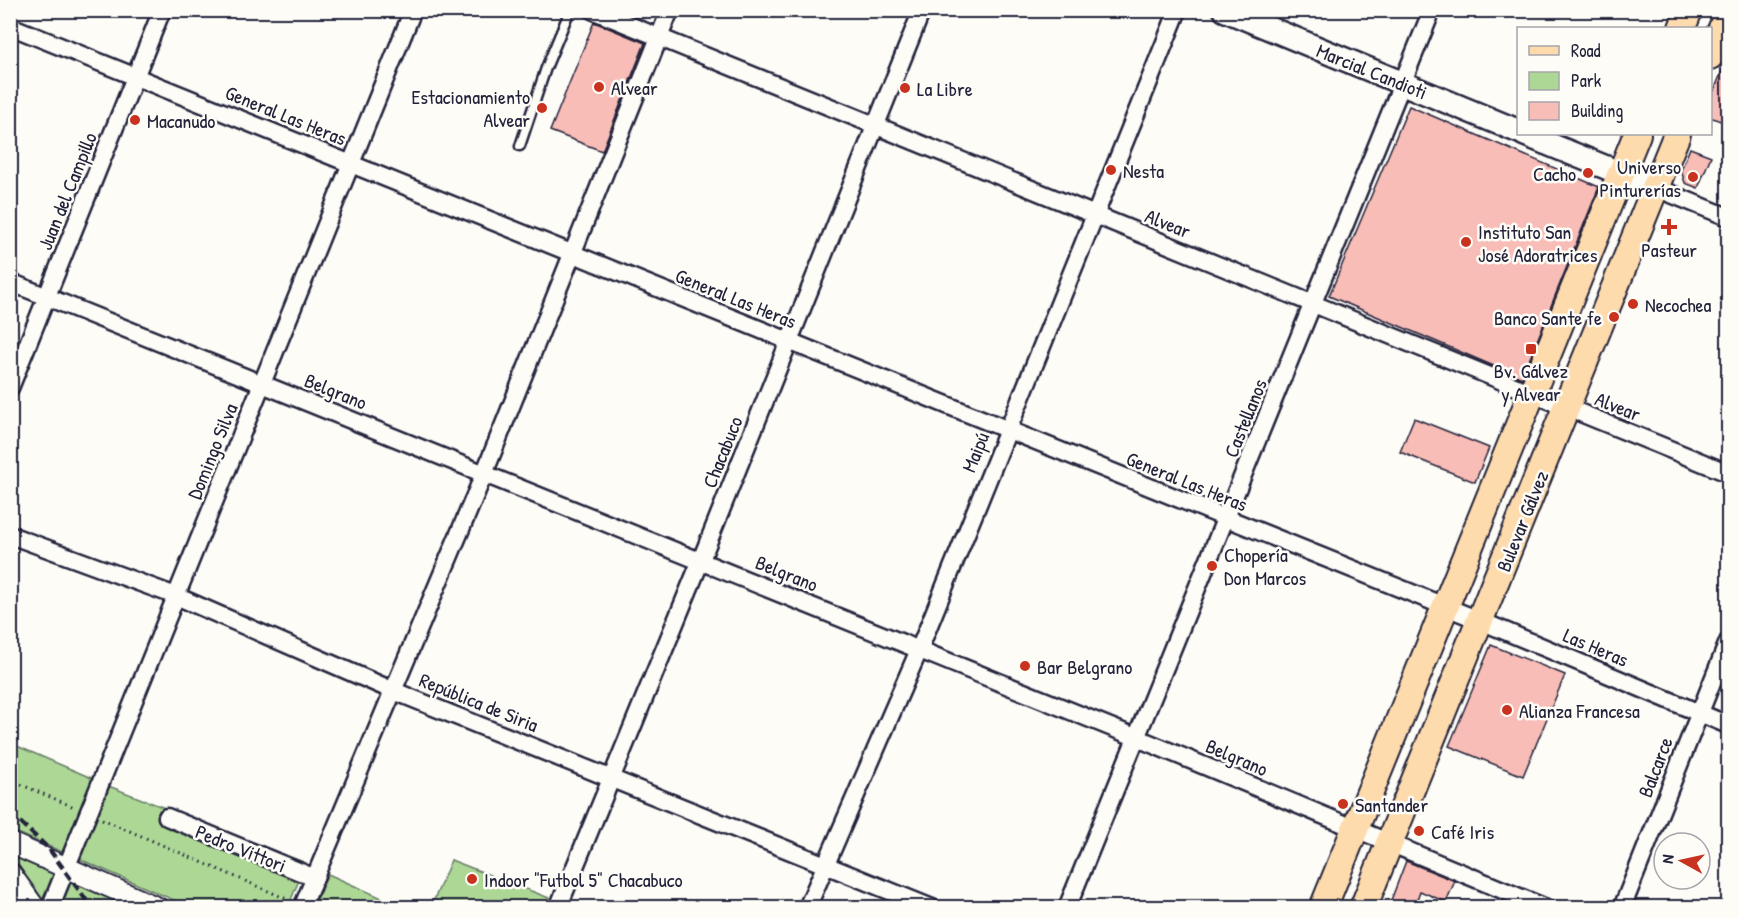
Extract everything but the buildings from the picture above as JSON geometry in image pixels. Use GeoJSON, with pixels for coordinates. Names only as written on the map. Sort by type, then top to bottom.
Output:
{"type":"FeatureCollection","features":[{"type":"Feature","properties":{"kind":"main road","name":"Marcial Candioti"},"geometry":{"type":"LineString","coordinates":[[1225,10],[1517,131]]}},
{"type":"Feature","properties":{"kind":"main road"},"geometry":{"type":"LineString","coordinates":[[1682,27],[1689,10]]}},
{"type":"Feature","properties":{"kind":"main road"},"geometry":{"type":"LineString","coordinates":[[1712,51],[1728,14]]}},
{"type":"Feature","properties":{"kind":"main road"},"geometry":{"type":"LineString","coordinates":[[1526,135],[1654,187]]}},
{"type":"Feature","properties":{"kind":"main road","name":"Bulevar Gálvez"},"geometry":{"type":"LineString","coordinates":[[1323,908],[1637,135]]}},
{"type":"Feature","properties":{"kind":"main road","name":"Bulevar Gálvez"},"geometry":{"type":"LineString","coordinates":[[1363,908],[1568,408],[1677,135]]}},
{"type":"Feature","properties":{"kind":"street","name":"Juan del Campillo"},"geometry":{"type":"LineString","coordinates":[[10,388],[162,10]]}},
{"type":"Feature","properties":{"kind":"street","name":"Domingo Silva"},"geometry":{"type":"LineString","coordinates":[[50,908],[413,10]]}},
{"type":"Feature","properties":{"kind":"street","name":"Alvear"},"geometry":{"type":"LineString","coordinates":[[592,10],[1728,473]]}},
{"type":"Feature","properties":{"kind":"street"},"geometry":{"type":"LineString","coordinates":[[303,907],[484,474],[670,10]]}},
{"type":"Feature","properties":{"kind":"street","name":"Chacabuco"},"geometry":{"type":"LineString","coordinates":[[558,908],[877,126],[922,10]]}},
{"type":"Feature","properties":{"kind":"street","name":"Maipú"},"geometry":{"type":"LineString","coordinates":[[807,908],[919,650],[1093,215],[1178,10]]}},
{"type":"Feature","properties":{"kind":"street","name":"Castellanos"},"geometry":{"type":"LineString","coordinates":[[1067,908],[1432,10]]}},
{"type":"Feature","properties":{"kind":"street","name":"General Las Heras"},"geometry":{"type":"LineString","coordinates":[[10,26],[1446,609]]}},
{"type":"Feature","properties":{"kind":"street"},"geometry":{"type":"LineString","coordinates":[[1654,187],[1728,217]]}},
{"type":"Feature","properties":{"kind":"street","name":"Belgrano"},"geometry":{"type":"LineString","coordinates":[[10,282],[1136,737],[1354,830],[1546,908]]}},
{"type":"Feature","properties":{"kind":"street","name":"República de Siria"},"geometry":{"type":"LineString","coordinates":[[10,535],[176,596],[394,691],[932,908]]}},
{"type":"Feature","properties":{"kind":"street","name":"Las Heras"},"geometry":{"type":"LineString","coordinates":[[1446,609],[1481,621],[1728,726]]}},
{"type":"Feature","properties":{"kind":"street","name":"Balcarce"},"geometry":{"type":"LineString","coordinates":[[1622,908],[1728,642]]}},
{"type":"Feature","properties":{"kind":"street","name":"Pedro Vittori"},"geometry":{"type":"LineString","coordinates":[[167,817],[315,878]]}},
{"type":"Feature","properties":{"kind":"street"},"geometry":{"type":"LineString","coordinates":[[10,843],[158,908]]}},
{"type":"Feature","properties":{"kind":"street"},"geometry":{"type":"LineString","coordinates":[[10,873],[34,908]]}},
{"type":"Feature","properties":{"kind":"lane"},"geometry":{"type":"LineString","coordinates":[[520,146],[546,68],[570,10]]}},
{"type":"Feature","properties":{"kind":"path"},"geometry":{"type":"LineString","coordinates":[[10,780],[303,907]]}},
{"type":"Feature","properties":{"kind":"green space"},"geometry":{"type":"Polygon","coordinates":[[[10,743],[96,780],[67,854],[11,830],[10,743]]]}},
{"type":"Feature","properties":{"kind":"green space"},"geometry":{"type":"Polygon","coordinates":[[[106,785],[306,863],[288,907],[192,908],[77,858],[106,785]]]}},
{"type":"Feature","properties":{"kind":"green space"},"geometry":{"type":"Polygon","coordinates":[[[11,845],[62,867],[45,907],[11,864],[11,845]]]}},
{"type":"Feature","properties":{"kind":"green space","name":"Indoor \"Futbol 5\" Chacabuco"},"geometry":{"type":"Polygon","coordinates":[[[451,860],[549,898],[546,907],[431,907],[451,860]]]}},
{"type":"Feature","properties":{"kind":"green space"},"geometry":{"type":"Polygon","coordinates":[[[72,870],[101,883],[117,907],[57,908],[72,870]]]}},
{"type":"Feature","properties":{"kind":"green space"},"geometry":{"type":"Polygon","coordinates":[[[328,874],[402,907],[314,907],[328,874]]]}},
{"type":"Feature","properties":{"kind":"railway"},"geometry":{"type":"LineString","coordinates":[[10,813],[49,849],[92,908]]}},
{"type":"Feature","properties":{"kind":"place","name":"Alvear"},"geometry":{"type":"Point","coordinates":[599,87]}},
{"type":"Feature","properties":{"kind":"place","name":"La Libre"},"geometry":{"type":"Point","coordinates":[905,88]}},
{"type":"Feature","properties":{"kind":"place","name":"Estacionamiento Alvear"},"geometry":{"type":"Point","coordinates":[542,108]}},
{"type":"Feature","properties":{"kind":"place","name":"Macanudo"},"geometry":{"type":"Point","coordinates":[135,120]}},
{"type":"Feature","properties":{"kind":"place","name":"Nesta"},"geometry":{"type":"Point","coordinates":[1111,170]}},
{"type":"Feature","properties":{"kind":"place","name":"Cacho"},"geometry":{"type":"Point","coordinates":[1588,173]}},
{"type":"Feature","properties":{"kind":"place","name":"Universo Pinturerías"},"geometry":{"type":"Point","coordinates":[1693,177]}},
{"type":"Feature","properties":{"kind":"place","name":"Pasteur"},"geometry":{"type":"Point","coordinates":[1669,227]}},
{"type":"Feature","properties":{"kind":"place","name":"Instituto San José Adoratrices"},"geometry":{"type":"Point","coordinates":[1466,242]}},
{"type":"Feature","properties":{"kind":"place","name":"Necochea"},"geometry":{"type":"Point","coordinates":[1633,304]}},
{"type":"Feature","properties":{"kind":"place","name":"Banco Sante fe"},"geometry":{"type":"Point","coordinates":[1614,317]}},
{"type":"Feature","properties":{"kind":"place","name":"Bv. Gálvez y Alvear"},"geometry":{"type":"Point","coordinates":[1531,349]}},
{"type":"Feature","properties":{"kind":"place","name":"Chopería Don Marcos"},"geometry":{"type":"Point","coordinates":[1212,566]}},
{"type":"Feature","properties":{"kind":"place","name":"Bar Belgrano"},"geometry":{"type":"Point","coordinates":[1025,666]}},
{"type":"Feature","properties":{"kind":"place","name":"Alianza Francesa"},"geometry":{"type":"Point","coordinates":[1507,710]}},
{"type":"Feature","properties":{"kind":"place","name":"Santander"},"geometry":{"type":"Point","coordinates":[1343,804]}},
{"type":"Feature","properties":{"kind":"place","name":"Café Iris"},"geometry":{"type":"Point","coordinates":[1419,831]}},
{"type":"Feature","properties":{"kind":"place","name":"Indoor \"Futbol 5\" Chacabuco"},"geometry":{"type":"Point","coordinates":[472,879]}}]}
